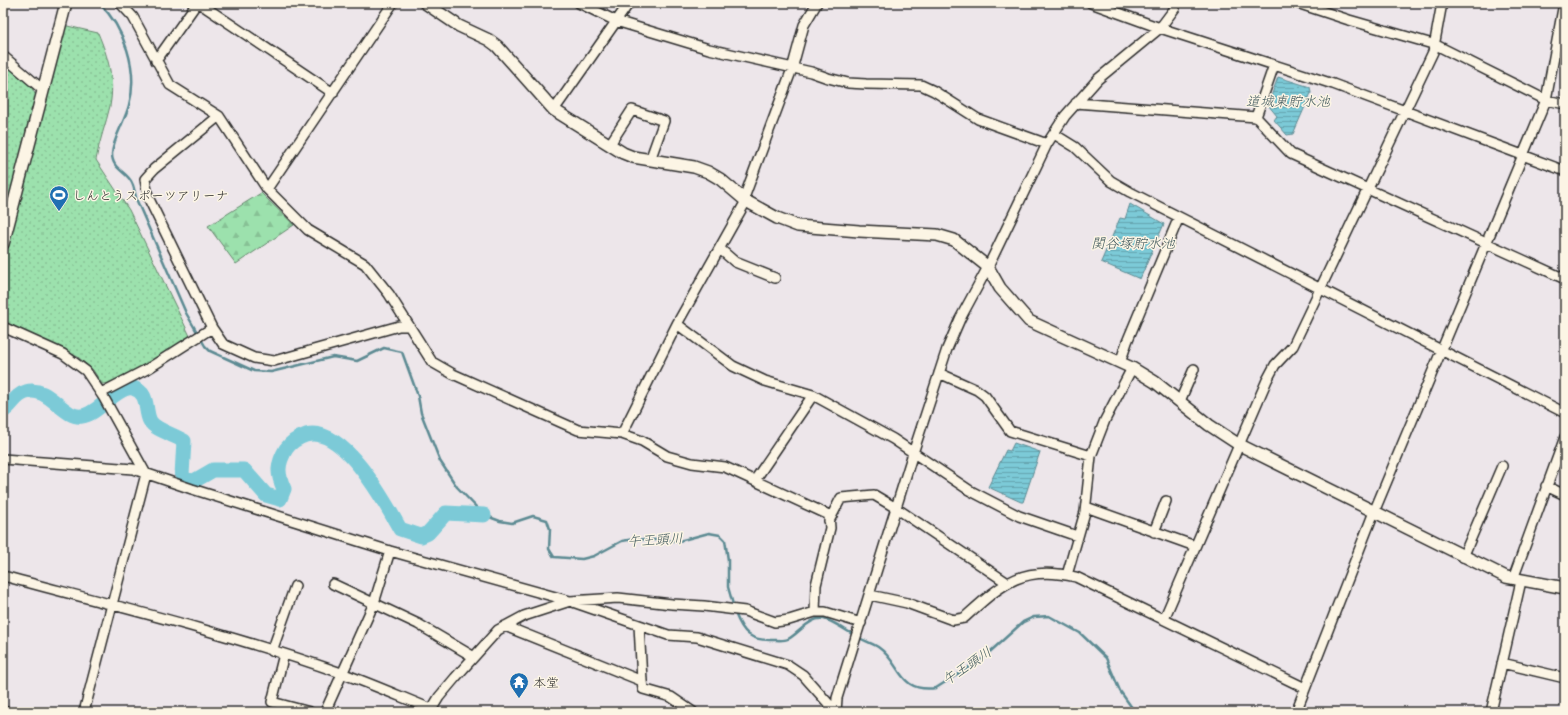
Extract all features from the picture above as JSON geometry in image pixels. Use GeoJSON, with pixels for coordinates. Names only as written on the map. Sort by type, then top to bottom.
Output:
{"type":"FeatureCollection","features":[{"type":"Feature","properties":{"kind":"street"},"geometry":{"type":"LineString","coordinates":[[120,3],[133,17],[170,85],[219,116],[267,189],[308,230],[365,264],[389,294],[432,362],[453,374],[578,430],[622,434],[642,442],[667,456],[692,463],[726,467],[829,515],[830,528],[816,585],[815,612]]}},
{"type":"Feature","properties":{"kind":"street"},"geometry":{"type":"LineString","coordinates":[[156,61],[198,3],[333,93]]}},
{"type":"Feature","properties":{"kind":"street"},"geometry":{"type":"LineString","coordinates":[[267,189],[393,3]]}},
{"type":"Feature","properties":{"kind":"street"},"geometry":{"type":"LineString","coordinates":[[425,3],[458,26],[489,40],[497,46],[554,110],[633,157],[694,167],[708,172],[720,179],[745,200],[777,218],[798,226],[859,231],[938,234],[963,246],[988,267],[1000,288],[1029,321],[1132,368],[1155,382],[1209,425],[1238,444],[1463,557],[1517,580],[1565,588]]}},
{"type":"Feature","properties":{"kind":"street"},"geometry":{"type":"LineString","coordinates":[[579,3],[616,22],[709,49],[848,83],[921,85],[934,91],[978,119],[1047,144]]}},
{"type":"Feature","properties":{"kind":"street"},"geometry":{"type":"LineString","coordinates":[[554,110],[629,3]]}},
{"type":"Feature","properties":{"kind":"street"},"geometry":{"type":"LineString","coordinates":[[622,434],[677,324],[745,200],[792,69],[804,25],[817,3]]}},
{"type":"Feature","properties":{"kind":"street"},"geometry":{"type":"LineString","coordinates":[[1092,3],[1160,28],[1333,84],[1565,171]]}},
{"type":"Feature","properties":{"kind":"street"},"geometry":{"type":"LineString","coordinates":[[836,712],[837,698],[913,453],[947,349],[960,319],[988,267],[1047,144],[1076,103],[1098,79],[1160,28],[1175,8],[1175,3]]}},
{"type":"Feature","properties":{"kind":"street"},"geometry":{"type":"LineString","coordinates":[[1297,3],[1349,20],[1436,45],[1546,100],[1565,104]]}},
{"type":"Feature","properties":{"kind":"street"},"geometry":{"type":"LineString","coordinates":[[1164,619],[1238,444],[1267,380],[1275,365],[1293,346],[1436,45],[1442,3]]}},
{"type":"Feature","properties":{"kind":"street"},"geometry":{"type":"LineString","coordinates":[[1296,712],[1374,512],[1546,100],[1559,21],[1564,3]]}},
{"type":"Feature","properties":{"kind":"street"},"geometry":{"type":"LineString","coordinates":[[3,244],[65,4]]}},
{"type":"Feature","properties":{"kind":"street"},"geometry":{"type":"LineString","coordinates":[[3,56],[43,90]]}},
{"type":"Feature","properties":{"kind":"street"},"geometry":{"type":"LineString","coordinates":[[1256,117],[1274,65]]}},
{"type":"Feature","properties":{"kind":"street"},"geometry":{"type":"LineString","coordinates":[[1076,103],[1256,117],[1291,154],[1565,279]]}},
{"type":"Feature","properties":{"kind":"street"},"geometry":{"type":"LineString","coordinates":[[610,144],[632,110],[664,121],[650,160]]}},
{"type":"Feature","properties":{"kind":"street"},"geometry":{"type":"LineString","coordinates":[[219,116],[154,169],[145,179],[148,197],[212,328],[223,344],[254,358],[274,361],[399,326],[409,326]]}},
{"type":"Feature","properties":{"kind":"street"},"geometry":{"type":"LineString","coordinates":[[1054,134],[1075,146],[1111,181],[1565,414]]}},
{"type":"Feature","properties":{"kind":"street"},"geometry":{"type":"LineString","coordinates":[[1120,363],[1127,342],[1179,217]]}},
{"type":"Feature","properties":{"kind":"street"},"geometry":{"type":"LineString","coordinates":[[720,248],[735,262],[775,278]]}},
{"type":"Feature","properties":{"kind":"street"},"geometry":{"type":"LineString","coordinates":[[677,324],[733,366],[765,381],[813,395],[893,439],[969,490],[1019,516],[1077,536]]}},
{"type":"Feature","properties":{"kind":"street"},"geometry":{"type":"LineString","coordinates":[[3,327],[63,354],[86,371],[105,399],[146,474],[84,712]]}},
{"type":"Feature","properties":{"kind":"street"},"geometry":{"type":"LineString","coordinates":[[105,399],[148,368],[212,328]]}},
{"type":"Feature","properties":{"kind":"street"},"geometry":{"type":"LineString","coordinates":[[1067,575],[1086,507],[1091,456],[1105,420],[1132,368]]}},
{"type":"Feature","properties":{"kind":"street"},"geometry":{"type":"LineString","coordinates":[[1180,401],[1194,369]]}},
{"type":"Feature","properties":{"kind":"street"},"geometry":{"type":"LineString","coordinates":[[939,373],[976,390],[985,396],[1010,431],[1091,456]]}},
{"type":"Feature","properties":{"kind":"street"},"geometry":{"type":"LineString","coordinates":[[755,480],[813,395]]}},
{"type":"Feature","properties":{"kind":"street"},"geometry":{"type":"LineString","coordinates":[[1491,712],[1502,663],[1517,580],[1546,486],[1565,437]]}},
{"type":"Feature","properties":{"kind":"street"},"geometry":{"type":"LineString","coordinates":[[3,458],[134,469],[390,551],[570,601],[668,635],[697,637],[788,665],[803,675],[836,712]]}},
{"type":"Feature","properties":{"kind":"street"},"geometry":{"type":"LineString","coordinates":[[1463,557],[1502,466]]}},
{"type":"Feature","properties":{"kind":"street"},"geometry":{"type":"LineString","coordinates":[[1546,486],[1565,494]]}},
{"type":"Feature","properties":{"kind":"street"},"geometry":{"type":"LineString","coordinates":[[829,521],[841,498],[874,495],[896,508],[1006,582]]}},
{"type":"Feature","properties":{"kind":"street"},"geometry":{"type":"LineString","coordinates":[[1154,532],[1166,501]]}},
{"type":"Feature","properties":{"kind":"street"},"geometry":{"type":"LineString","coordinates":[[1086,507],[1195,546]]}},
{"type":"Feature","properties":{"kind":"street"},"geometry":{"type":"LineString","coordinates":[[325,712],[374,603],[390,551]]}},
{"type":"Feature","properties":{"kind":"street"},"geometry":{"type":"LineString","coordinates":[[870,595],[907,603],[953,620],[959,620],[964,618],[1006,582],[1029,574],[1067,575],[1164,619],[1305,688]]}},
{"type":"Feature","properties":{"kind":"street"},"geometry":{"type":"LineString","coordinates":[[3,576],[111,604],[284,654],[342,673],[431,711],[439,696],[498,630],[524,616],[570,601],[618,598],[740,610],[775,622],[790,620],[815,612],[825,612],[860,626]]}},
{"type":"Feature","properties":{"kind":"street"},"geometry":{"type":"LineString","coordinates":[[333,584],[418,624],[474,657]]}},
{"type":"Feature","properties":{"kind":"street"},"geometry":{"type":"LineString","coordinates":[[272,651],[295,586]]}},
{"type":"Feature","properties":{"kind":"street"},"geometry":{"type":"LineString","coordinates":[[639,625],[643,689],[671,697],[681,709],[693,712]]}},
{"type":"Feature","properties":{"kind":"street"},"geometry":{"type":"LineString","coordinates":[[506,626],[642,681]]}},
{"type":"Feature","properties":{"kind":"street"},"geometry":{"type":"LineString","coordinates":[[284,654],[272,702],[310,712]]}},
{"type":"Feature","properties":{"kind":"street"},"geometry":{"type":"LineString","coordinates":[[1502,663],[1565,678]]}},
{"type":"Feature","properties":{"kind":"green space"},"geometry":{"type":"Polygon","coordinates":[[[63,25],[98,33],[108,60],[112,87],[110,106],[96,160],[129,210],[190,336],[135,372],[112,382],[102,384],[93,370],[78,357],[3,321],[3,62],[31,86],[35,94],[45,97],[63,25]]]}},
{"type":"Feature","properties":{"kind":"green space"},"geometry":{"type":"Polygon","coordinates":[[[261,193],[294,225],[236,264],[208,226],[261,193]]]}},
{"type":"Feature","properties":{"kind":"water","name":"道城東貯水池"},"geometry":{"type":"Polygon","coordinates":[[[1278,77],[1310,87],[1311,93],[1293,134],[1287,135],[1274,120],[1277,116],[1268,105],[1278,77]]]}},
{"type":"Feature","properties":{"kind":"water","name":"関谷塚貯水池"},"geometry":{"type":"Polygon","coordinates":[[[1130,204],[1164,224],[1140,279],[1101,262],[1120,218],[1125,219],[1130,204]]]}},
{"type":"Feature","properties":{"kind":"water"},"geometry":{"type":"Polygon","coordinates":[[[1014,443],[1040,452],[1023,502],[988,487],[1006,450],[1010,451],[1014,443]]]}},
{"type":"Feature","properties":{"kind":"waterway"},"geometry":{"type":"LineString","coordinates":[[99,3],[116,24],[122,37],[127,50],[132,78],[132,92],[129,105],[113,148],[112,154],[114,164],[130,179],[137,201],[186,313],[205,346],[210,351],[254,371],[271,372],[333,357],[357,361],[384,348],[402,352],[418,396],[421,413],[440,461],[457,487],[484,515],[500,521],[512,523],[533,516],[547,520],[550,529],[549,549],[554,557],[582,559],[594,556],[622,541],[634,539],[679,541],[709,533],[720,535],[725,540],[728,560],[728,587],[734,608]]}},
{"type":"Feature","properties":{"kind":"waterway","name":"午王頭川"},"geometry":{"type":"LineString","coordinates":[[3,411],[22,393],[34,391],[49,397],[68,413],[75,416],[82,416],[95,410],[121,390],[133,388],[142,394],[146,402],[150,421],[161,430],[184,441],[182,475],[186,480],[194,481],[213,470],[244,470],[266,495],[280,499],[284,489],[280,479],[279,469],[281,459],[286,449],[292,442],[303,436],[320,435],[334,442],[348,453],[361,468],[400,529],[421,536],[428,533],[446,513],[484,515]]}},
{"type":"Feature","properties":{"kind":"waterway","name":"午王頭川"},"geometry":{"type":"LineString","coordinates":[[735,613],[744,631],[753,637],[765,640],[786,640],[811,622],[821,619],[827,620],[878,647],[892,661],[907,681],[914,686],[923,688],[936,688],[982,659],[1023,622],[1034,617],[1049,616],[1080,633],[1106,658],[1120,691],[1135,712]]}},
{"type":"Feature","properties":{"kind":"place","name":"しんとうスポーツアリーナ"},"geometry":{"type":"Point","coordinates":[59,212]}},
{"type":"Feature","properties":{"kind":"place","name":"本堂"},"geometry":{"type":"Point","coordinates":[519,699]}}]}
